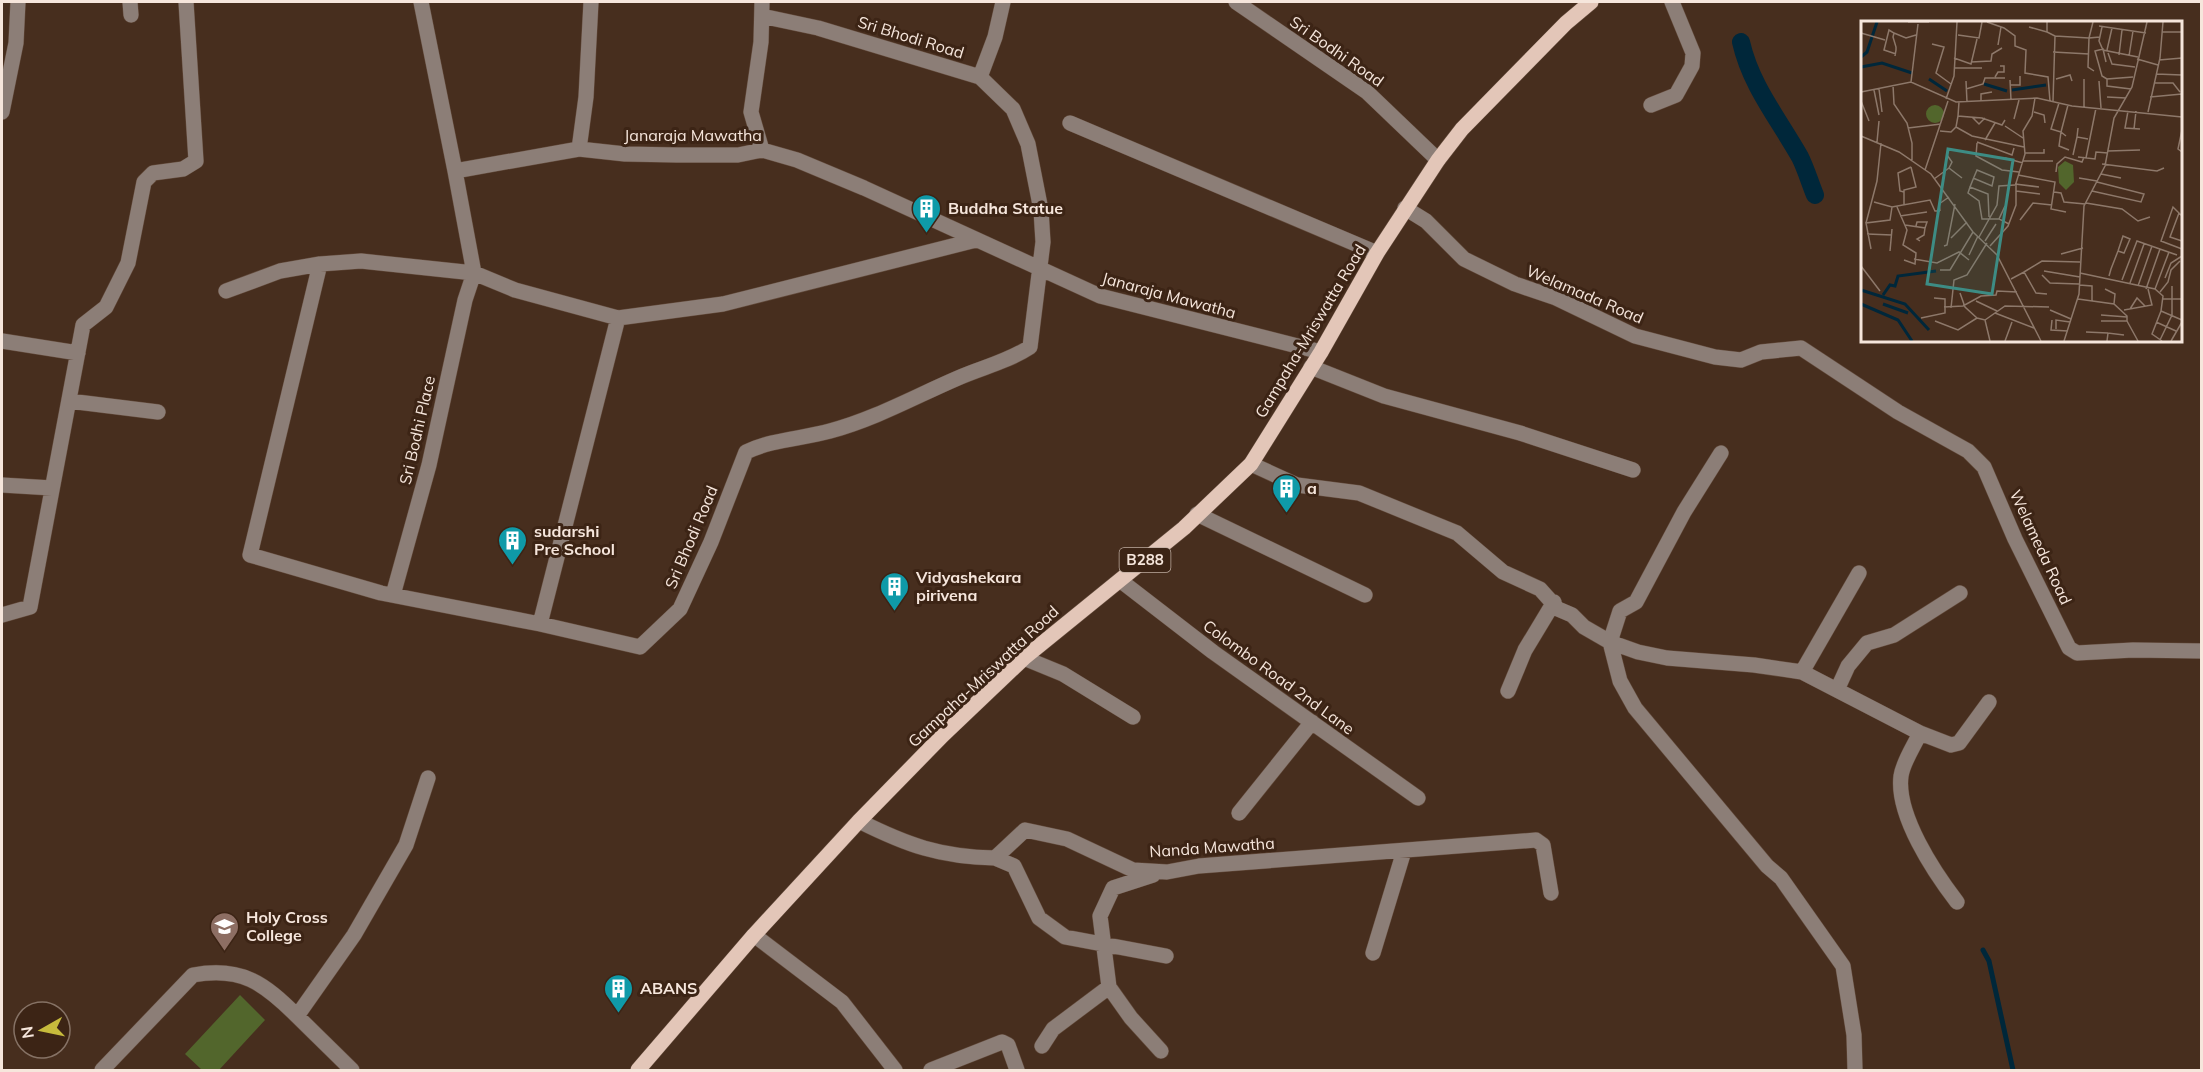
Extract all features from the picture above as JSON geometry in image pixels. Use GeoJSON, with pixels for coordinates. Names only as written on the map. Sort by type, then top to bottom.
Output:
{"type":"FeatureCollection","features":[{"type":"Feature","properties":{"kind":"main road","name":"Gampaha-Mriswatta Road"},"geometry":{"type":"LineString","coordinates":[[638,1071],[754,935],[859,821],[1024,658],[1075,614],[1121,580],[1251,464],[1321,352],[1377,253],[1438,160],[1462,129],[1566,23],[1591,2]]}},
{"type":"Feature","properties":{"kind":"street"},"geometry":{"type":"LineString","coordinates":[[2,112],[16,42],[18,2]]}},
{"type":"Feature","properties":{"kind":"street"},"geometry":{"type":"LineString","coordinates":[[2,615],[30,606],[83,325],[106,307],[128,263],[144,182],[153,172],[183,169],[196,161],[186,2]]}},
{"type":"Feature","properties":{"kind":"street"},"geometry":{"type":"LineString","coordinates":[[421,2],[474,273]]}},
{"type":"Feature","properties":{"kind":"street"},"geometry":{"type":"LineString","coordinates":[[579,149],[591,2]]}},
{"type":"Feature","properties":{"kind":"street","name":"Sri Bhodi Road"},"geometry":{"type":"LineString","coordinates":[[980,77],[995,37],[1003,2]]}},
{"type":"Feature","properties":{"kind":"street","name":"Sri Bodhi Road"},"geometry":{"type":"LineString","coordinates":[[1236,2],[1367,92],[1438,160]]}},
{"type":"Feature","properties":{"kind":"street"},"geometry":{"type":"LineString","coordinates":[[1651,105],[1676,95],[1692,66],[1693,53],[1672,2]]}},
{"type":"Feature","properties":{"kind":"street"},"geometry":{"type":"LineString","coordinates":[[762,9],[752,112],[762,150]]}},
{"type":"Feature","properties":{"kind":"street","name":"Sri Bhodi Road"},"geometry":{"type":"LineString","coordinates":[[540,624],[640,646],[680,609],[711,542],[746,452],[762,444],[829,432],[864,421],[960,377],[1010,360],[1030,346],[1043,242],[1041,210],[1028,144],[1013,110],[980,77],[762,9]]}},
{"type":"Feature","properties":{"kind":"street"},"geometry":{"type":"LineString","coordinates":[[1070,123],[1377,253]]}},
{"type":"Feature","properties":{"kind":"street","name":"Janaraja Mawatha"},"geometry":{"type":"LineString","coordinates":[[455,171],[579,149],[625,154],[677,155],[738,155],[762,150],[797,160],[864,188],[1040,271],[1100,296],[1321,352]]}},
{"type":"Feature","properties":{"kind":"street","name":"Welamada Road"},"geometry":{"type":"LineString","coordinates":[[1405,208],[1425,221],[1464,259],[1515,284],[1556,298],[1611,327],[1635,336],[1741,360],[1761,352],[1801,348],[1866,392]]}},
{"type":"Feature","properties":{"kind":"street"},"geometry":{"type":"LineString","coordinates":[[226,291],[280,271],[320,264],[361,261],[474,273],[515,290],[618,318],[723,304],[976,240]]}},
{"type":"Feature","properties":{"kind":"street"},"geometry":{"type":"LineString","coordinates":[[320,264],[250,555],[393,595],[540,624],[618,318]]}},
{"type":"Feature","properties":{"kind":"street","name":"Sri Bodhi Place"},"geometry":{"type":"LineString","coordinates":[[393,595],[429,465],[465,300],[474,273]]}},
{"type":"Feature","properties":{"kind":"street"},"geometry":{"type":"LineString","coordinates":[[2,341],[78,353]]}},
{"type":"Feature","properties":{"kind":"street"},"geometry":{"type":"LineString","coordinates":[[1311,368],[1384,396],[1520,433],[1633,470]]}},
{"type":"Feature","properties":{"kind":"street","name":"Welameda Road"},"geometry":{"type":"LineString","coordinates":[[1866,392],[1968,451],[1984,467],[2015,539],[2069,648],[2077,653],[2133,650],[2202,651]]}},
{"type":"Feature","properties":{"kind":"street"},"geometry":{"type":"LineString","coordinates":[[69,401],[158,412]]}},
{"type":"Feature","properties":{"kind":"street"},"geometry":{"type":"LineString","coordinates":[[1721,453],[1684,512],[1636,602],[1620,611],[1610,642],[1620,681],[1635,708],[1767,866],[1781,878],[1843,966],[1854,1035],[1855,1071]]}},
{"type":"Feature","properties":{"kind":"street"},"geometry":{"type":"LineString","coordinates":[[1251,464],[1297,485],[1359,493],[1457,533],[1503,572],[1540,589],[1558,609],[1572,615],[1584,627],[1610,642],[1638,652],[1667,658],[1755,665],[1802,672],[1920,733],[1951,745],[1959,743],[1989,702]]}},
{"type":"Feature","properties":{"kind":"street"},"geometry":{"type":"LineString","coordinates":[[2,485],[52,488]]}},
{"type":"Feature","properties":{"kind":"street"},"geometry":{"type":"LineString","coordinates":[[1197,514],[1365,596]]}},
{"type":"Feature","properties":{"kind":"street"},"geometry":{"type":"LineString","coordinates":[[1802,672],[1859,573]]}},
{"type":"Feature","properties":{"kind":"street","name":"Colombo Road 2nd Lane"},"geometry":{"type":"LineString","coordinates":[[1121,580],[1205,646],[1418,798]]}},
{"type":"Feature","properties":{"kind":"street"},"geometry":{"type":"LineString","coordinates":[[1837,690],[1848,666],[1867,643],[1894,635],[1960,593]]}},
{"type":"Feature","properties":{"kind":"street"},"geometry":{"type":"LineString","coordinates":[[1508,691],[1525,650],[1554,602]]}},
{"type":"Feature","properties":{"kind":"street"},"geometry":{"type":"LineString","coordinates":[[1024,658],[1063,674],[1133,717]]}},
{"type":"Feature","properties":{"kind":"street"},"geometry":{"type":"LineString","coordinates":[[1239,813],[1312,722]]}},
{"type":"Feature","properties":{"kind":"street"},"geometry":{"type":"LineString","coordinates":[[1920,733],[1901,774],[1901,786],[1921,850],[1957,902]]}},
{"type":"Feature","properties":{"kind":"street"},"geometry":{"type":"LineString","coordinates":[[297,1016],[354,935],[406,845],[428,778]]}},
{"type":"Feature","properties":{"kind":"street"},"geometry":{"type":"LineString","coordinates":[[859,821],[893,838],[935,853],[995,858],[1014,866],[1039,918],[1065,937],[1166,956]]}},
{"type":"Feature","properties":{"kind":"street","name":"Nanda Mawatha"},"geometry":{"type":"LineString","coordinates":[[995,858],[1025,831],[1067,839],[1133,870],[1162,872],[1218,865],[1536,840],[1543,845],[1551,893]]}},
{"type":"Feature","properties":{"kind":"street"},"geometry":{"type":"LineString","coordinates":[[1373,953],[1404,851]]}},
{"type":"Feature","properties":{"kind":"street"},"geometry":{"type":"LineString","coordinates":[[1161,1051],[1131,1018],[1110,987],[1100,916],[1113,888],[1162,872]]}},
{"type":"Feature","properties":{"kind":"street"},"geometry":{"type":"LineString","coordinates":[[754,935],[842,1002],[895,1071]]}},
{"type":"Feature","properties":{"kind":"street"},"geometry":{"type":"LineString","coordinates":[[102,1071],[193,975],[212,971],[245,975],[270,990],[352,1071]]}},
{"type":"Feature","properties":{"kind":"street"},"geometry":{"type":"LineString","coordinates":[[1042,1046],[1053,1029],[1110,987]]}},
{"type":"Feature","properties":{"kind":"street"},"geometry":{"type":"LineString","coordinates":[[931,1071],[1002,1042],[1008,1045],[1017,1071]]}},
{"type":"Feature","properties":{"kind":"green space"},"geometry":{"type":"Polygon","coordinates":[[[240,995],[265,1020],[219,1070],[202,1070],[185,1054],[240,995]]]}},
{"type":"Feature","properties":{"kind":"waterway"},"geometry":{"type":"LineString","coordinates":[[1741,42],[1751,73],[1800,157],[1815,195]]}},
{"type":"Feature","properties":{"kind":"waterway"},"geometry":{"type":"LineString","coordinates":[[1983,950],[1989,961],[2013,1070]]}},
{"type":"Feature","properties":{"kind":"place","name":"Buddha Statue"},"geometry":{"type":"Point","coordinates":[927,234]}},
{"type":"Feature","properties":{"kind":"place","name":"a"},"geometry":{"type":"Point","coordinates":[1286,514]}},
{"type":"Feature","properties":{"kind":"place","name":"sudarshi Pre School"},"geometry":{"type":"Point","coordinates":[513,566]}},
{"type":"Feature","properties":{"kind":"place","name":"Vidyashekara pirivena"},"geometry":{"type":"Point","coordinates":[895,612]}},
{"type":"Feature","properties":{"kind":"place","name":"Holy Cross College"},"geometry":{"type":"Point","coordinates":[225,952]}},
{"type":"Feature","properties":{"kind":"place","name":"ABANS"},"geometry":{"type":"Point","coordinates":[619,1014]}}]}
